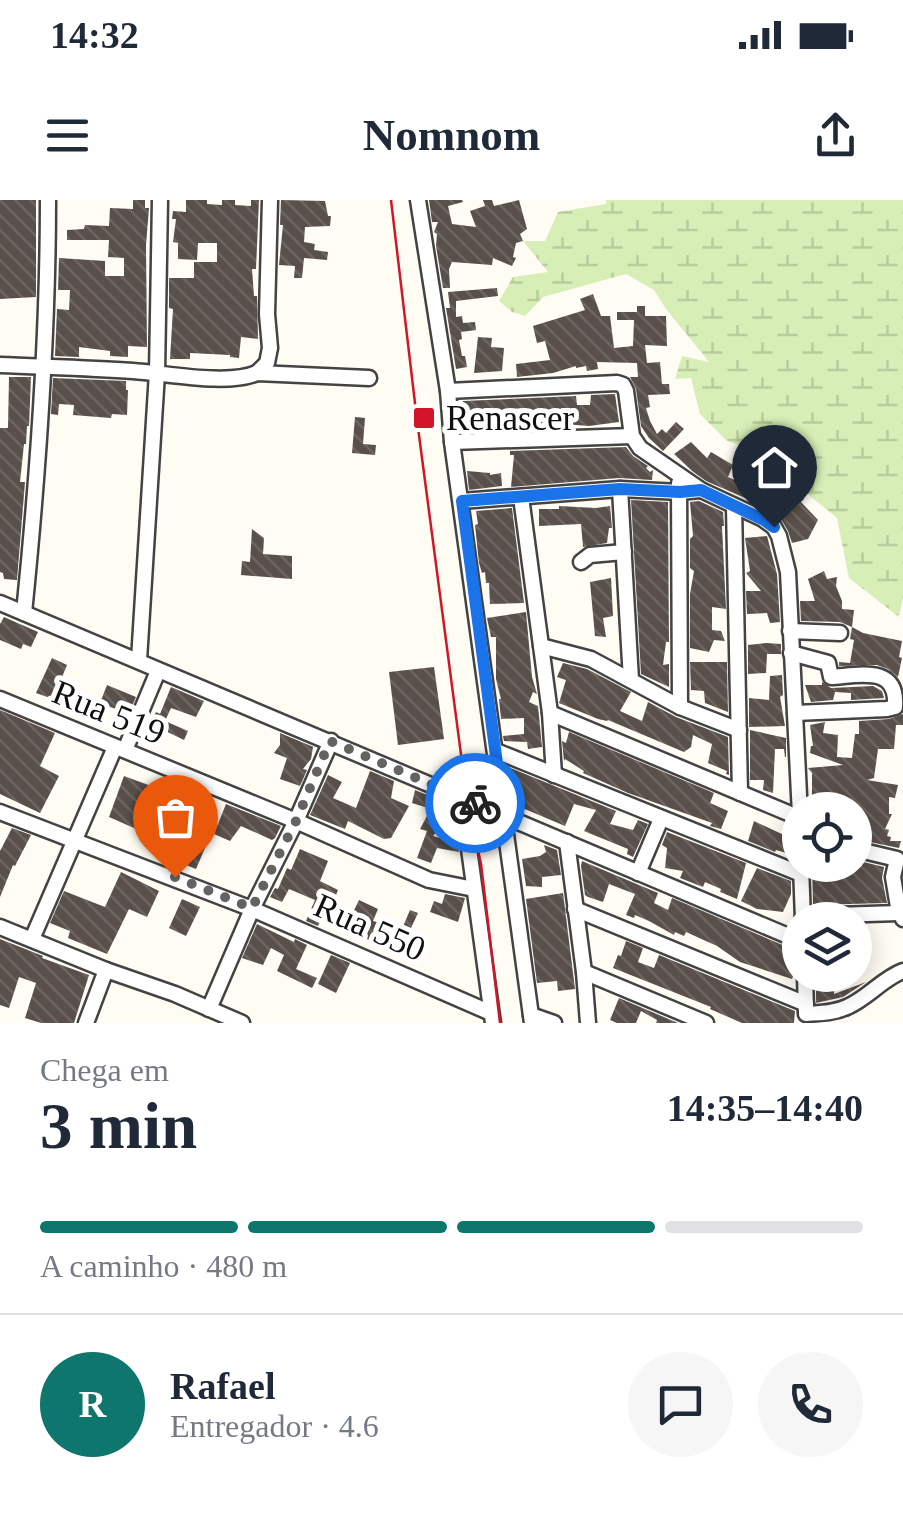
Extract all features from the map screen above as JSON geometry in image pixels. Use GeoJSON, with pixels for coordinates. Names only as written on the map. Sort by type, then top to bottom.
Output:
{"type":"FeatureCollection","features":[{"type":"Feature","properties":{"kind":"street"},"geometry":{"type":"LineString","coordinates":[[24,612],[44,367],[48,200]]}},
{"type":"Feature","properties":{"kind":"street"},"geometry":{"type":"LineString","coordinates":[[139,660],[157,373],[160,200]]}},
{"type":"Feature","properties":{"kind":"street"},"geometry":{"type":"LineString","coordinates":[[0,365],[220,378],[256,373],[267,363],[270,348],[270,200]]}},
{"type":"Feature","properties":{"kind":"street"},"geometry":{"type":"LineString","coordinates":[[418,200],[448,391],[531,1019],[554,1023]]}},
{"type":"Feature","properties":{"kind":"street"},"geometry":{"type":"LineString","coordinates":[[256,373],[369,378]]}},
{"type":"Feature","properties":{"kind":"street"},"geometry":{"type":"LineString","coordinates":[[448,391],[616,382],[626,391],[632,436],[640,448],[701,490],[774,527],[780,536],[788,572],[799,792]]}},
{"type":"Feature","properties":{"kind":"street"},"geometry":{"type":"LineString","coordinates":[[452,442],[632,436]]}},
{"type":"Feature","properties":{"kind":"street"},"geometry":{"type":"LineString","coordinates":[[679,475],[680,708]]}},
{"type":"Feature","properties":{"kind":"street"},"geometry":{"type":"LineString","coordinates":[[462,501],[620,489],[701,490]]}},
{"type":"Feature","properties":{"kind":"street"},"geometry":{"type":"LineString","coordinates":[[620,489],[631,680]]}},
{"type":"Feature","properties":{"kind":"street"},"geometry":{"type":"LineString","coordinates":[[521,496],[550,713],[554,775]]}},
{"type":"Feature","properties":{"kind":"street"},"geometry":{"type":"LineString","coordinates":[[734,507],[740,793]]}},
{"type":"Feature","properties":{"kind":"street"},"geometry":{"type":"LineString","coordinates":[[581,562],[590,555],[624,552]]}},
{"type":"Feature","properties":{"kind":"street"},"geometry":{"type":"LineString","coordinates":[[0,603],[782,933]]}},
{"type":"Feature","properties":{"kind":"street"},"geometry":{"type":"LineString","coordinates":[[790,631],[840,633]]}},
{"type":"Feature","properties":{"kind":"street"},"geometry":{"type":"LineString","coordinates":[[541,646],[591,659],[680,708],[739,730]]}},
{"type":"Feature","properties":{"kind":"street"},"geometry":{"type":"LineString","coordinates":[[791,653],[828,664],[831,677],[883,677],[894,685],[896,694],[895,707],[887,710],[795,713]]}},
{"type":"Feature","properties":{"kind":"street"},"geometry":{"type":"LineString","coordinates":[[32,939],[74,841],[158,671]]}},
{"type":"Feature","properties":{"kind":"street","name":"Rua 519"},"geometry":{"type":"LineString","coordinates":[[0,699],[430,880],[474,889]]}},
{"type":"Feature","properties":{"kind":"street"},"geometry":{"type":"LineString","coordinates":[[550,713],[782,810]]}},
{"type":"Feature","properties":{"kind":"street"},"geometry":{"type":"LineString","coordinates":[[209,1008],[330,741]]}},
{"type":"Feature","properties":{"kind":"street"},"geometry":{"type":"LineString","coordinates":[[496,751],[782,863]]}},
{"type":"Feature","properties":{"kind":"street"},"geometry":{"type":"LineString","coordinates":[[465,799],[492,1018]]}},
{"type":"Feature","properties":{"kind":"street","name":"Rua 550"},"geometry":{"type":"LineString","coordinates":[[0,812],[252,908],[492,1018]]}},
{"type":"Feature","properties":{"kind":"street"},"geometry":{"type":"LineString","coordinates":[[638,873],[662,819]]}},
{"type":"Feature","properties":{"kind":"street"},"geometry":{"type":"LineString","coordinates":[[567,842],[588,1023]]}},
{"type":"Feature","properties":{"kind":"street"},"geometry":{"type":"LineString","coordinates":[[872,853],[898,859],[893,877],[901,916],[872,917]]}},
{"type":"Feature","properties":{"kind":"street"},"geometry":{"type":"LineString","coordinates":[[576,909],[806,1014],[846,1008],[903,970]]}},
{"type":"Feature","properties":{"kind":"street"},"geometry":{"type":"LineString","coordinates":[[0,927],[242,1023]]}},
{"type":"Feature","properties":{"kind":"street"},"geometry":{"type":"LineString","coordinates":[[86,1023],[106,970]]}},
{"type":"Feature","properties":{"kind":"street"},"geometry":{"type":"LineString","coordinates":[[584,972],[706,1023]]}},
{"type":"Feature","properties":{"kind":"green space"},"geometry":{"type":"Polygon","coordinates":[[[606,200],[903,200],[903,598],[899,617],[849,578],[837,518],[804,491],[780,458],[727,441],[700,414],[691,378],[675,379],[682,356],[709,362],[654,290],[626,274],[543,297],[525,316],[512,312],[499,301],[513,277],[548,272],[523,241],[545,241],[558,212],[606,204],[606,200]]]}},
{"type":"Feature","properties":{"kind":"building"},"geometry":{"type":"Polygon","coordinates":[[[0,200],[36,200],[36,297],[0,299],[0,200]]]}},
{"type":"Feature","properties":{"kind":"building"},"geometry":{"type":"Polygon","coordinates":[[[133,200],[145,200],[145,208],[149,208],[147,347],[128,346],[128,357],[79,347],[79,357],[55,356],[57,309],[69,310],[70,290],[58,290],[59,258],[105,261],[105,276],[124,276],[124,258],[108,257],[109,240],[67,240],[67,230],[84,229],[85,225],[109,226],[110,208],[133,209],[133,200]]]}},
{"type":"Feature","properties":{"kind":"building"},"geometry":{"type":"Polygon","coordinates":[[[186,200],[222,205],[222,200],[235,200],[235,205],[251,206],[251,200],[259,200],[256,269],[252,269],[258,339],[241,337],[239,358],[190,353],[190,359],[170,359],[173,309],[169,308],[169,278],[194,278],[194,262],[217,262],[217,243],[198,243],[197,260],[178,259],[178,243],[173,242],[173,211],[186,212],[186,200]]]}},
{"type":"Feature","properties":{"kind":"building"},"geometry":{"type":"Polygon","coordinates":[[[281,200],[325,201],[331,216],[330,226],[305,227],[304,242],[315,244],[314,250],[328,252],[327,260],[304,258],[302,278],[294,278],[295,266],[279,265],[281,200]]]}},
{"type":"Feature","properties":{"kind":"building"},"geometry":{"type":"Polygon","coordinates":[[[429,200],[462,200],[448,206],[452,224],[476,227],[470,211],[485,206],[483,200],[492,200],[494,206],[519,200],[527,229],[520,234],[523,241],[516,243],[512,266],[493,258],[492,265],[452,262],[450,288],[443,288],[434,232],[438,222],[432,222],[429,200]]]}},
{"type":"Feature","properties":{"kind":"building"},"geometry":{"type":"Polygon","coordinates":[[[497,288],[498,296],[456,301],[456,317],[462,316],[463,323],[475,322],[476,330],[461,332],[459,340],[467,367],[456,369],[446,308],[450,308],[448,292],[497,288]]]}},
{"type":"Feature","properties":{"kind":"building"},"geometry":{"type":"Polygon","coordinates":[[[593,294],[601,316],[610,316],[614,348],[633,346],[634,320],[617,320],[617,312],[637,312],[637,306],[645,306],[645,316],[666,316],[667,346],[645,345],[647,363],[660,362],[662,384],[669,384],[670,394],[648,395],[650,407],[646,408],[657,434],[662,429],[666,433],[676,422],[684,429],[663,451],[641,426],[636,389],[630,377],[638,377],[637,363],[597,362],[598,369],[587,371],[586,366],[576,366],[517,377],[516,364],[550,360],[545,341],[537,343],[533,326],[585,310],[580,299],[593,294]]]}},
{"type":"Feature","properties":{"kind":"building"},"geometry":{"type":"Polygon","coordinates":[[[478,337],[492,338],[491,347],[504,348],[502,371],[474,373],[478,337]]]}},
{"type":"Feature","properties":{"kind":"building"},"geometry":{"type":"Polygon","coordinates":[[[9,377],[31,377],[29,426],[20,482],[25,482],[17,580],[4,579],[0,572],[0,428],[8,428],[9,377]]]}},
{"type":"Feature","properties":{"kind":"building"},"geometry":{"type":"Polygon","coordinates":[[[53,378],[126,381],[127,415],[73,415],[74,405],[59,404],[58,415],[51,414],[53,378]]]}},
{"type":"Feature","properties":{"kind":"building"},"geometry":{"type":"Polygon","coordinates":[[[615,394],[619,422],[526,427],[525,408],[507,409],[508,424],[495,425],[495,430],[465,431],[463,401],[576,396],[577,405],[590,405],[591,395],[615,394]]]}},
{"type":"Feature","properties":{"kind":"building"},"geometry":{"type":"Polygon","coordinates":[[[355,417],[365,418],[363,444],[376,445],[375,455],[352,453],[355,417]]]}},
{"type":"Feature","properties":{"kind":"building"},"geometry":{"type":"Polygon","coordinates":[[[691,442],[707,458],[711,452],[733,465],[728,477],[756,490],[758,486],[768,491],[774,475],[782,480],[784,493],[798,490],[804,499],[801,502],[818,520],[808,539],[792,543],[777,512],[692,471],[674,454],[691,442]]]}},
{"type":"Feature","properties":{"kind":"building"},"geometry":{"type":"Polygon","coordinates":[[[626,447],[650,472],[653,470],[652,480],[619,478],[511,487],[514,455],[510,451],[626,447]]]}},
{"type":"Feature","properties":{"kind":"building"},"geometry":{"type":"Polygon","coordinates":[[[467,471],[501,473],[502,486],[469,490],[467,471]]]}},
{"type":"Feature","properties":{"kind":"building"},"geometry":{"type":"Polygon","coordinates":[[[631,500],[668,502],[669,642],[663,665],[669,664],[669,687],[641,674],[631,500]]]}},
{"type":"Feature","properties":{"kind":"building"},"geometry":{"type":"Polygon","coordinates":[[[699,501],[723,512],[724,526],[726,609],[712,607],[712,630],[721,631],[725,641],[714,640],[709,652],[690,648],[694,571],[690,568],[690,502],[699,501]]]}},
{"type":"Feature","properties":{"kind":"building"},"geometry":{"type":"Polygon","coordinates":[[[610,506],[612,528],[607,543],[583,547],[581,524],[539,526],[539,509],[610,506]]]}},
{"type":"Feature","properties":{"kind":"building"},"geometry":{"type":"Polygon","coordinates":[[[512,508],[524,603],[490,604],[489,583],[479,563],[476,511],[512,508]]]}},
{"type":"Feature","properties":{"kind":"building"},"geometry":{"type":"Polygon","coordinates":[[[252,529],[264,538],[263,554],[292,556],[292,579],[241,575],[242,561],[250,562],[252,529]]]}},
{"type":"Feature","properties":{"kind":"building"},"geometry":{"type":"Polygon","coordinates":[[[767,536],[777,574],[780,622],[770,623],[767,613],[747,614],[746,591],[761,591],[746,573],[750,571],[745,538],[767,536]]]}},
{"type":"Feature","properties":{"kind":"building"},"geometry":{"type":"Polygon","coordinates":[[[824,571],[827,579],[837,577],[842,609],[854,610],[852,627],[840,622],[801,621],[800,601],[815,601],[808,579],[824,571]]]}},
{"type":"Feature","properties":{"kind":"building"},"geometry":{"type":"Polygon","coordinates":[[[611,578],[613,616],[603,618],[606,637],[595,636],[590,582],[611,578]]]}},
{"type":"Feature","properties":{"kind":"building"},"geometry":{"type":"Polygon","coordinates":[[[526,612],[537,694],[533,692],[529,702],[538,706],[542,747],[528,749],[527,742],[504,741],[503,736],[524,734],[524,718],[501,719],[496,637],[491,637],[487,618],[526,612]]]}},
{"type":"Feature","properties":{"kind":"building"},"geometry":{"type":"Polygon","coordinates":[[[4,617],[38,632],[31,647],[23,644],[21,649],[0,640],[4,617]]]}},
{"type":"Feature","properties":{"kind":"building"},"geometry":{"type":"Polygon","coordinates":[[[852,627],[902,641],[898,677],[877,665],[839,666],[839,662],[850,663],[852,627]]]}},
{"type":"Feature","properties":{"kind":"building"},"geometry":{"type":"Polygon","coordinates":[[[781,644],[781,654],[767,654],[766,673],[748,674],[748,645],[781,644]]]}},
{"type":"Feature","properties":{"kind":"building"},"geometry":{"type":"Polygon","coordinates":[[[52,658],[67,665],[53,699],[36,693],[52,658]]]}},
{"type":"Feature","properties":{"kind":"building"},"geometry":{"type":"Polygon","coordinates":[[[690,662],[727,662],[728,712],[705,703],[704,691],[691,690],[690,662]]]}},
{"type":"Feature","properties":{"kind":"building"},"geometry":{"type":"Polygon","coordinates":[[[563,663],[587,669],[631,692],[620,711],[642,721],[648,702],[728,737],[729,775],[708,763],[712,744],[693,735],[691,747],[684,752],[559,703],[566,680],[557,677],[563,663]]]}},
{"type":"Feature","properties":{"kind":"building"},"geometry":{"type":"Polygon","coordinates":[[[434,667],[444,739],[398,745],[389,672],[434,667]]]}},
{"type":"Feature","properties":{"kind":"building"},"geometry":{"type":"Polygon","coordinates":[[[782,675],[780,697],[785,726],[749,727],[749,698],[769,700],[770,676],[782,675]]]}},
{"type":"Feature","properties":{"kind":"building"},"geometry":{"type":"Polygon","coordinates":[[[822,682],[831,688],[873,686],[882,691],[884,698],[851,700],[851,693],[835,692],[833,700],[811,702],[805,685],[822,682]]]}},
{"type":"Feature","properties":{"kind":"building"},"geometry":{"type":"Polygon","coordinates":[[[107,685],[136,697],[122,730],[114,727],[121,711],[100,703],[107,685]]]}},
{"type":"Feature","properties":{"kind":"building"},"geometry":{"type":"Polygon","coordinates":[[[171,687],[204,701],[196,717],[171,708],[165,721],[188,731],[184,740],[151,724],[156,712],[160,714],[171,687]]]}},
{"type":"Feature","properties":{"kind":"building"},"geometry":{"type":"Polygon","coordinates":[[[0,710],[55,733],[40,766],[59,776],[40,813],[0,794],[0,710]]]}},
{"type":"Feature","properties":{"kind":"building"},"geometry":{"type":"Polygon","coordinates":[[[903,714],[903,725],[896,725],[894,749],[878,749],[874,778],[867,780],[898,785],[895,798],[889,797],[892,814],[885,829],[889,830],[890,841],[901,841],[899,848],[872,842],[872,792],[812,792],[812,773],[808,768],[843,765],[810,753],[810,725],[825,722],[823,733],[838,735],[837,757],[852,758],[859,721],[903,714]]]}},
{"type":"Feature","properties":{"kind":"building"},"geometry":{"type":"Polygon","coordinates":[[[750,730],[786,738],[786,757],[784,749],[775,749],[773,793],[763,790],[764,780],[750,780],[750,730]]]}},
{"type":"Feature","properties":{"kind":"building"},"geometry":{"type":"Polygon","coordinates":[[[569,732],[714,793],[710,803],[728,811],[721,829],[628,793],[564,761],[562,741],[566,743],[569,732]]]}},
{"type":"Feature","properties":{"kind":"building"},"geometry":{"type":"Polygon","coordinates":[[[280,733],[316,748],[313,747],[311,759],[303,769],[307,770],[300,786],[280,779],[287,758],[274,753],[280,745],[280,733]]]}},
{"type":"Feature","properties":{"kind":"building"},"geometry":{"type":"Polygon","coordinates":[[[508,767],[616,811],[610,824],[633,830],[638,820],[648,824],[633,857],[627,854],[628,849],[584,831],[596,810],[574,804],[565,826],[520,807],[522,803],[512,798],[508,767]]]}},
{"type":"Feature","properties":{"kind":"building"},"geometry":{"type":"Polygon","coordinates":[[[370,771],[394,781],[391,798],[409,806],[391,838],[384,839],[348,821],[345,829],[310,815],[328,775],[342,782],[333,798],[356,808],[370,771]]]}},
{"type":"Feature","properties":{"kind":"building"},"geometry":{"type":"Polygon","coordinates":[[[124,776],[162,790],[143,832],[109,817],[124,776]]]}},
{"type":"Feature","properties":{"kind":"building"},"geometry":{"type":"Polygon","coordinates":[[[181,785],[204,795],[193,825],[211,834],[196,869],[157,853],[181,785]]]}},
{"type":"Feature","properties":{"kind":"building"},"geometry":{"type":"Polygon","coordinates":[[[415,790],[448,808],[452,825],[445,822],[433,836],[457,843],[459,852],[437,848],[431,863],[417,858],[427,831],[420,829],[428,808],[412,803],[415,790]]]}},
{"type":"Feature","properties":{"kind":"building"},"geometry":{"type":"Polygon","coordinates":[[[226,804],[281,826],[275,838],[241,826],[230,841],[214,834],[226,804]]]}},
{"type":"Feature","properties":{"kind":"building"},"geometry":{"type":"Polygon","coordinates":[[[754,821],[782,834],[782,852],[775,852],[748,841],[754,821]]]}},
{"type":"Feature","properties":{"kind":"building"},"geometry":{"type":"Polygon","coordinates":[[[12,828],[31,835],[0,897],[0,851],[12,828]]]}},
{"type":"Feature","properties":{"kind":"building"},"geometry":{"type":"Polygon","coordinates":[[[667,832],[746,863],[737,899],[705,882],[703,887],[680,878],[683,871],[665,868],[667,848],[662,845],[667,832]]]}},
{"type":"Feature","properties":{"kind":"building"},"geometry":{"type":"Polygon","coordinates":[[[544,845],[557,850],[561,875],[542,877],[542,887],[526,886],[522,859],[540,856],[546,852],[544,845]]]}},
{"type":"Feature","properties":{"kind":"building"},"geometry":{"type":"Polygon","coordinates":[[[300,849],[328,861],[320,881],[338,890],[318,926],[306,921],[315,900],[289,889],[282,902],[270,897],[287,868],[291,870],[300,849]]]}},
{"type":"Feature","properties":{"kind":"building"},"geometry":{"type":"Polygon","coordinates":[[[582,861],[658,893],[654,903],[668,910],[672,898],[782,945],[782,976],[740,962],[686,932],[684,936],[675,932],[674,935],[635,915],[626,915],[635,894],[609,884],[603,902],[588,897],[582,861]]]}},
{"type":"Feature","properties":{"kind":"building"},"geometry":{"type":"Polygon","coordinates":[[[872,864],[884,867],[887,903],[813,902],[812,882],[872,882],[872,864]]]}},
{"type":"Feature","properties":{"kind":"building"},"geometry":{"type":"Polygon","coordinates":[[[757,868],[782,878],[782,882],[791,882],[791,894],[787,902],[782,902],[782,912],[757,909],[741,901],[757,868]]]}},
{"type":"Feature","properties":{"kind":"building"},"geometry":{"type":"Polygon","coordinates":[[[121,872],[159,891],[147,917],[129,909],[107,954],[68,938],[70,931],[50,923],[64,891],[105,907],[121,872]]]}},
{"type":"Feature","properties":{"kind":"building"},"geometry":{"type":"Polygon","coordinates":[[[563,893],[575,989],[558,991],[557,981],[537,983],[526,899],[563,893]]]}},
{"type":"Feature","properties":{"kind":"building"},"geometry":{"type":"Polygon","coordinates":[[[445,894],[465,898],[458,922],[430,912],[434,901],[442,904],[445,894]]]}},
{"type":"Feature","properties":{"kind":"building"},"geometry":{"type":"Polygon","coordinates":[[[182,899],[200,907],[186,936],[169,928],[182,899]]]}},
{"type":"Feature","properties":{"kind":"building"},"geometry":{"type":"Polygon","coordinates":[[[359,900],[378,909],[375,926],[396,936],[410,910],[418,913],[399,954],[345,929],[359,900]]]}},
{"type":"Feature","properties":{"kind":"building"},"geometry":{"type":"Polygon","coordinates":[[[257,924],[307,945],[296,969],[317,978],[312,988],[277,971],[284,955],[271,948],[263,965],[242,958],[257,924]]]}},
{"type":"Feature","properties":{"kind":"building"},"geometry":{"type":"Polygon","coordinates":[[[0,939],[89,975],[74,1023],[41,1023],[25,1018],[36,983],[19,977],[9,1008],[0,1005],[0,939]]]}},
{"type":"Feature","properties":{"kind":"building"},"geometry":{"type":"Polygon","coordinates":[[[626,941],[643,948],[638,962],[654,968],[659,955],[795,1011],[794,1023],[742,1023],[613,968],[626,941]]]}},
{"type":"Feature","properties":{"kind":"building"},"geometry":{"type":"Polygon","coordinates":[[[331,955],[350,963],[336,993],[318,984],[331,955]]]}},
{"type":"Feature","properties":{"kind":"building"},"geometry":{"type":"Polygon","coordinates":[[[816,992],[851,992],[843,997],[816,1003],[816,992]]]}},
{"type":"Feature","properties":{"kind":"building"},"geometry":{"type":"Polygon","coordinates":[[[619,998],[678,1023],[656,1023],[641,1011],[636,1023],[617,1023],[610,1020],[619,998]]]}},
{"type":"Feature","properties":{"kind":"tram line"},"geometry":{"type":"LineString","coordinates":[[391,200],[467,800],[481,864],[500,1023]]}},
{"type":"Feature","properties":{"kind":"way so far"},"geometry":{"type":"LineString","coordinates":[[175,877],[252,908],[296,821],[330,741],[475,803]]}},
{"type":"Feature","properties":{"kind":"place","name":"Renascer"},"geometry":{"type":"Point","coordinates":[424,418]}},
{"type":"Feature","properties":{"kind":"route"},"geometry":{"type":"LineString","coordinates":[[475,803],[504,816],[462,501],[620,489],[701,490],[774,527]]}}]}
